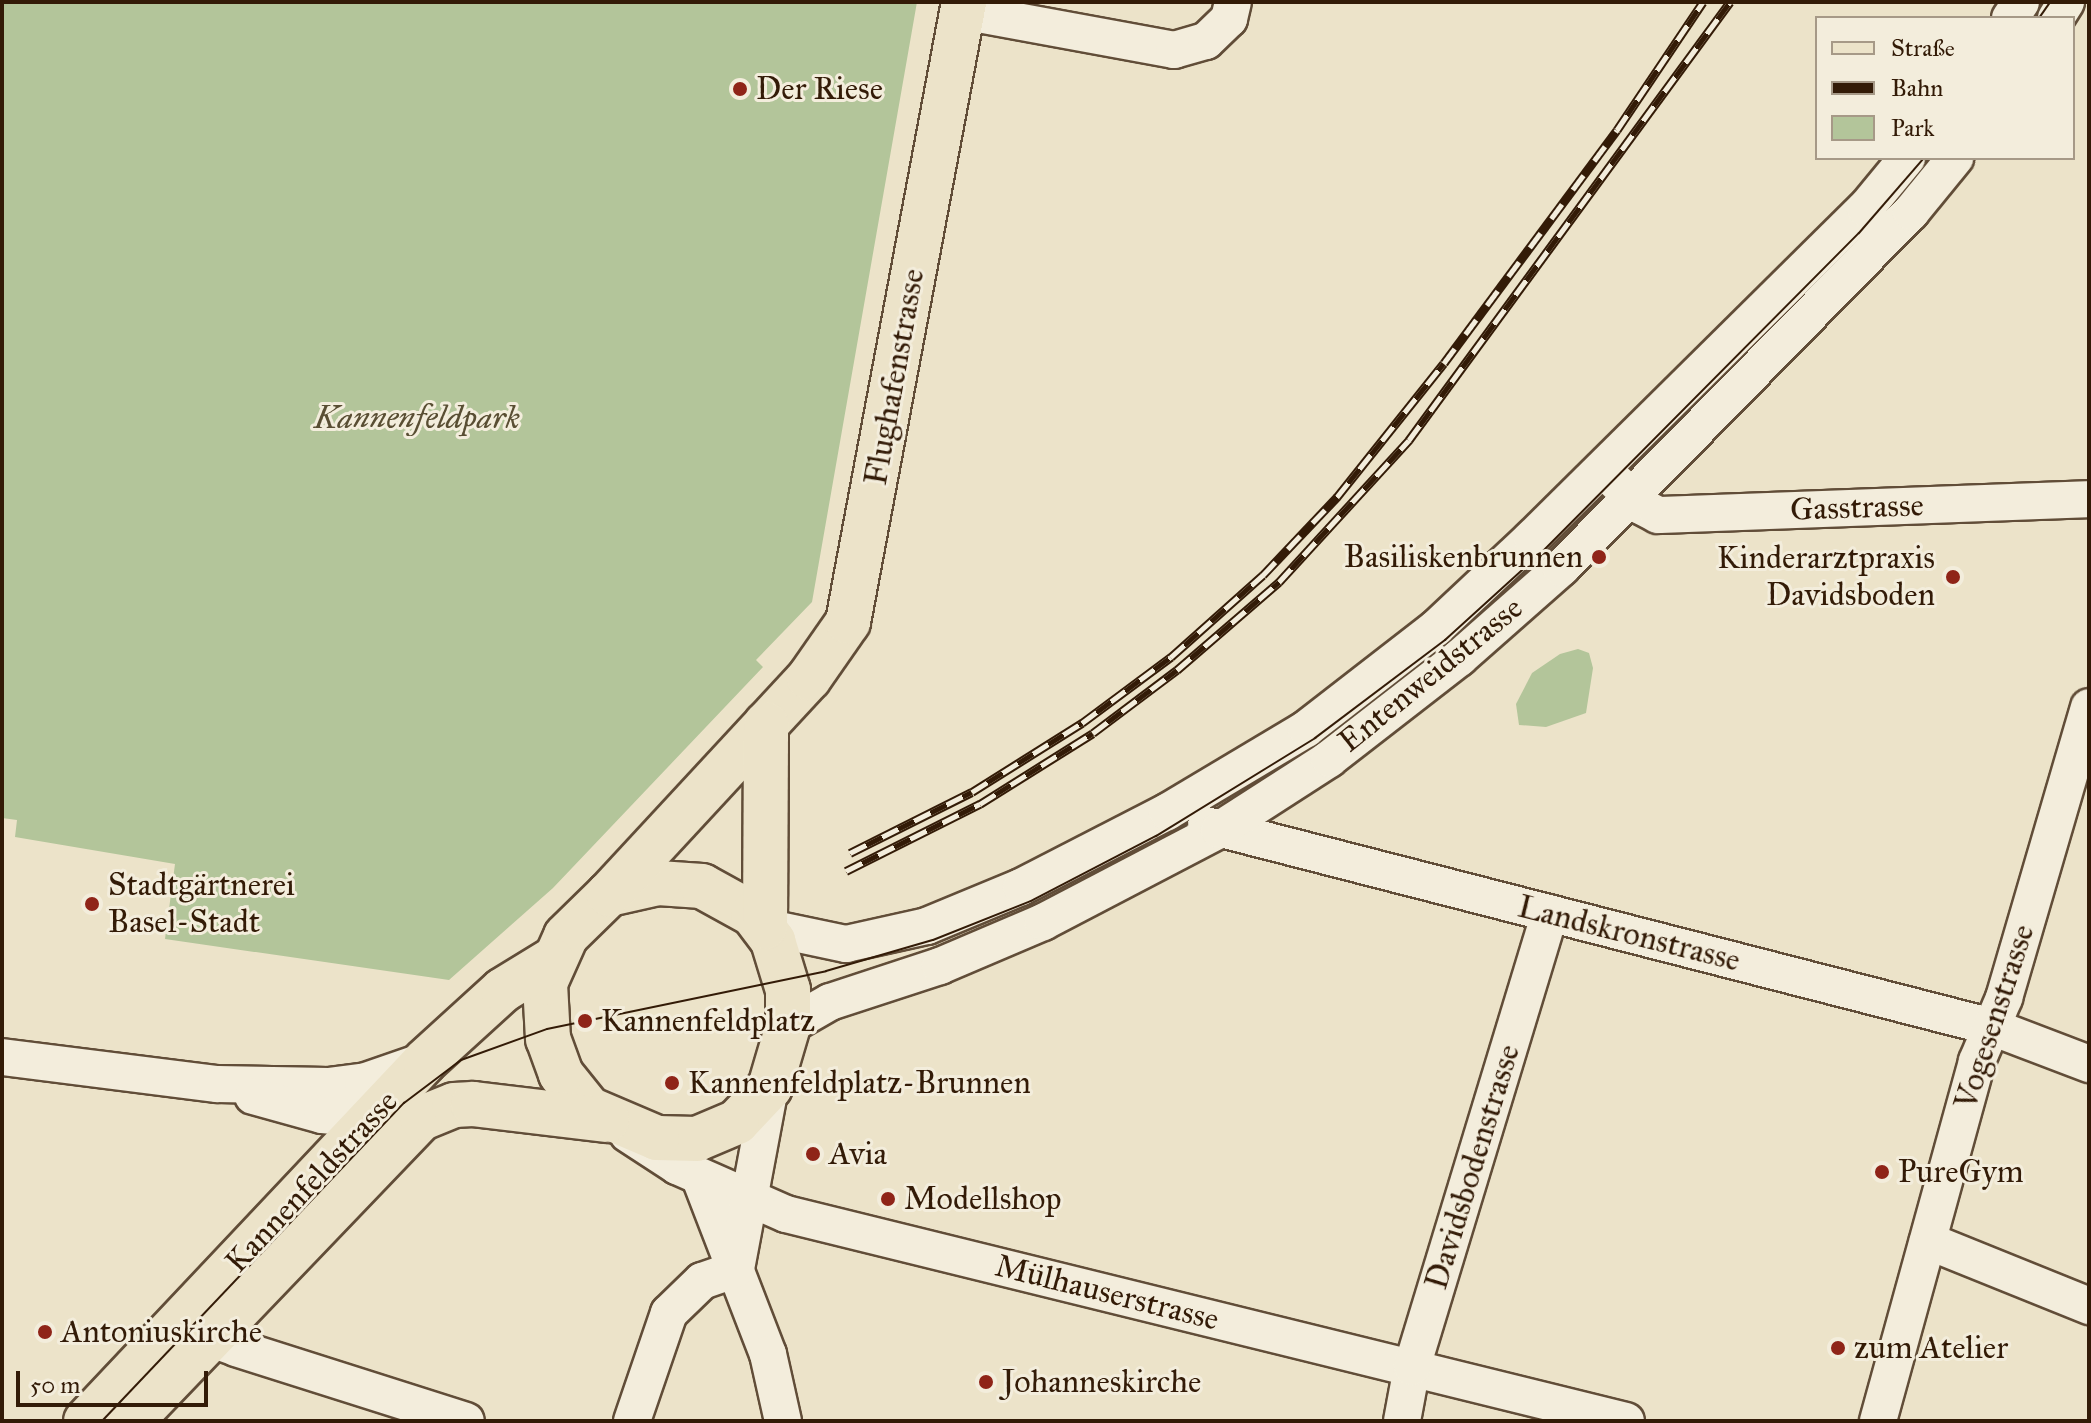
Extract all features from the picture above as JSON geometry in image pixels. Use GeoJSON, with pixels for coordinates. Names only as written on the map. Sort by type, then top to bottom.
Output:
{"type":"FeatureCollection","features":[{"type":"Feature","properties":{"kind":"main road","name":"Flughafenstrasse"},"geometry":{"type":"LineString","coordinates":[[609,894],[833,648],[851,610],[963,7]]}},
{"type":"Feature","properties":{"kind":"main road"},"geometry":{"type":"LineString","coordinates":[[765,927],[735,900],[702,886],[658,883],[609,894],[581,919],[552,960],[544,1003],[551,1055],[574,1093],[607,1120],[657,1138],[697,1139],[737,1122],[770,1087],[788,1026],[786,980],[765,927],[766,724]]}},
{"type":"Feature","properties":{"kind":"main road","name":"Kannenfeldstrasse"},"geometry":{"type":"LineString","coordinates":[[131,1421],[197,1328],[369,1120],[425,1061],[503,990],[552,960]]}},
{"type":"Feature","properties":{"kind":"main road","name":"Kannenfeldstrasse"},"geometry":{"type":"LineString","coordinates":[[86,1421],[197,1328],[422,1118],[454,1105],[473,1104],[607,1120]]}},
{"type":"Feature","properties":{"kind":"street"},"geometry":{"type":"LineString","coordinates":[[963,7],[1174,50],[1206,41],[1229,19],[1233,2]]}},
{"type":"Feature","properties":{"kind":"street","name":"Entenweidstrasse"},"geometry":{"type":"LineString","coordinates":[[765,927],[846,944],[889,938],[1021,887],[1167,812],[1306,729],[1436,628],[1604,469],[1865,209],[1905,160]]}},
{"type":"Feature","properties":{"kind":"street","name":"Entenweidstrasse"},"geometry":{"type":"LineString","coordinates":[[788,1026],[830,1002],[940,966],[1043,922],[1219,830],[1329,759],[1459,658],[1561,568],[1911,212],[1953,160]]}},
{"type":"Feature","properties":{"kind":"street"},"geometry":{"type":"LineString","coordinates":[[1604,469],[1630,497]]}},
{"type":"Feature","properties":{"kind":"street","name":"Gasstrasse"},"geometry":{"type":"LineString","coordinates":[[1630,497],[1648,511],[1669,515],[2089,499]]}},
{"type":"Feature","properties":{"kind":"street","name":"Vogesenstrasse"},"geometry":{"type":"LineString","coordinates":[[1878,1421],[1977,1061],[1992,1027],[2078,785],[2089,707]]}},
{"type":"Feature","properties":{"kind":"street","name":"Landskronstrasse"},"geometry":{"type":"LineString","coordinates":[[1167,812],[1219,830],[1992,1027],[2089,1064]]}},
{"type":"Feature","properties":{"kind":"street","name":"Davidsbodenstrasse"},"geometry":{"type":"LineString","coordinates":[[1402,1421],[1412,1367],[1550,914]]}},
{"type":"Feature","properties":{"kind":"street"},"geometry":{"type":"LineString","coordinates":[[2,1057],[217,1084],[340,1085],[425,1061]]}},
{"type":"Feature","properties":{"kind":"street"},"geometry":{"type":"LineString","coordinates":[[217,1084],[295,1109],[369,1120],[422,1118]]}},
{"type":"Feature","properties":{"kind":"street"},"geometry":{"type":"LineString","coordinates":[[736,1269],[752,1202],[770,1087]]}},
{"type":"Feature","properties":{"kind":"street","name":"Mülhauserstrasse"},"geometry":{"type":"LineString","coordinates":[[607,1120],[700,1178],[752,1202],[1626,1421]]}},
{"type":"Feature","properties":{"kind":"street"},"geometry":{"type":"LineString","coordinates":[[700,1178],[768,1354],[783,1421]]}},
{"type":"Feature","properties":{"kind":"street"},"geometry":{"type":"LineString","coordinates":[[1928,1241],[2089,1306]]}},
{"type":"Feature","properties":{"kind":"street"},"geometry":{"type":"LineString","coordinates":[[632,1421],[669,1313],[702,1281],[736,1269]]}},
{"type":"Feature","properties":{"kind":"street"},"geometry":{"type":"LineString","coordinates":[[197,1328],[367,1406],[466,1421]]}},
{"type":"Feature","properties":{"kind":"green space","name":"Kannenfeldpark"},"geometry":{"type":"Polygon","coordinates":[[[2,2],[917,2],[812,602],[756,660],[763,667],[553,888],[449,980],[165,939],[175,864],[15,837],[17,820],[2,818],[2,2]]]}},
{"type":"Feature","properties":{"kind":"green space"},"geometry":{"type":"Polygon","coordinates":[[[1578,649],[1589,653],[1593,668],[1586,713],[1546,727],[1519,725],[1516,704],[1532,673],[1560,654],[1578,649]]]}},
{"type":"Feature","properties":{"kind":"tram line"},"geometry":{"type":"LineString","coordinates":[[2040,16],[2050,2]]}},
{"type":"Feature","properties":{"kind":"tram line"},"geometry":{"type":"LineString","coordinates":[[102,1421],[404,1103],[461,1060],[547,1029],[826,971],[933,940],[1031,901],[1156,836],[1315,738],[1445,640],[1543,551],[1859,233],[1922,160]]}},
{"type":"Feature","properties":{"kind":"railway"},"geometry":{"type":"LineString","coordinates":[[850,853],[972,792],[1082,723],[1171,657],[1263,575],[1337,497],[1444,363],[1617,130],[1703,2]]}},
{"type":"Feature","properties":{"kind":"railway"},"geometry":{"type":"LineString","coordinates":[[846,871],[980,804],[1093,733],[1177,670],[1279,582],[1409,440],[1730,2]]}},
{"type":"Feature","properties":{"kind":"place","name":"Der Riese"},"geometry":{"type":"Point","coordinates":[740,89]}},
{"type":"Feature","properties":{"kind":"place","name":"Basiliskenbrunnen"},"geometry":{"type":"Point","coordinates":[1599,557]}},
{"type":"Feature","properties":{"kind":"place","name":"Kinderarztpraxis Davidsboden"},"geometry":{"type":"Point","coordinates":[1953,577]}},
{"type":"Feature","properties":{"kind":"place","name":"Stadtgärtnerei Basel-Stadt"},"geometry":{"type":"Point","coordinates":[92,904]}},
{"type":"Feature","properties":{"kind":"place","name":"Kannenfeldplatz"},"geometry":{"type":"Point","coordinates":[585,1021]}},
{"type":"Feature","properties":{"kind":"place","name":"Kannenfeldplatz-Brunnen"},"geometry":{"type":"Point","coordinates":[672,1083]}},
{"type":"Feature","properties":{"kind":"place","name":"Avia"},"geometry":{"type":"Point","coordinates":[813,1154]}},
{"type":"Feature","properties":{"kind":"place","name":"PureGym"},"geometry":{"type":"Point","coordinates":[1882,1172]}},
{"type":"Feature","properties":{"kind":"place","name":"Modellshop"},"geometry":{"type":"Point","coordinates":[888,1199]}},
{"type":"Feature","properties":{"kind":"place","name":"Antoniuskirche"},"geometry":{"type":"Point","coordinates":[45,1332]}},
{"type":"Feature","properties":{"kind":"place","name":"zum Atelier"},"geometry":{"type":"Point","coordinates":[1838,1348]}},
{"type":"Feature","properties":{"kind":"place","name":"Johanneskirche"},"geometry":{"type":"Point","coordinates":[986,1382]}}]}
